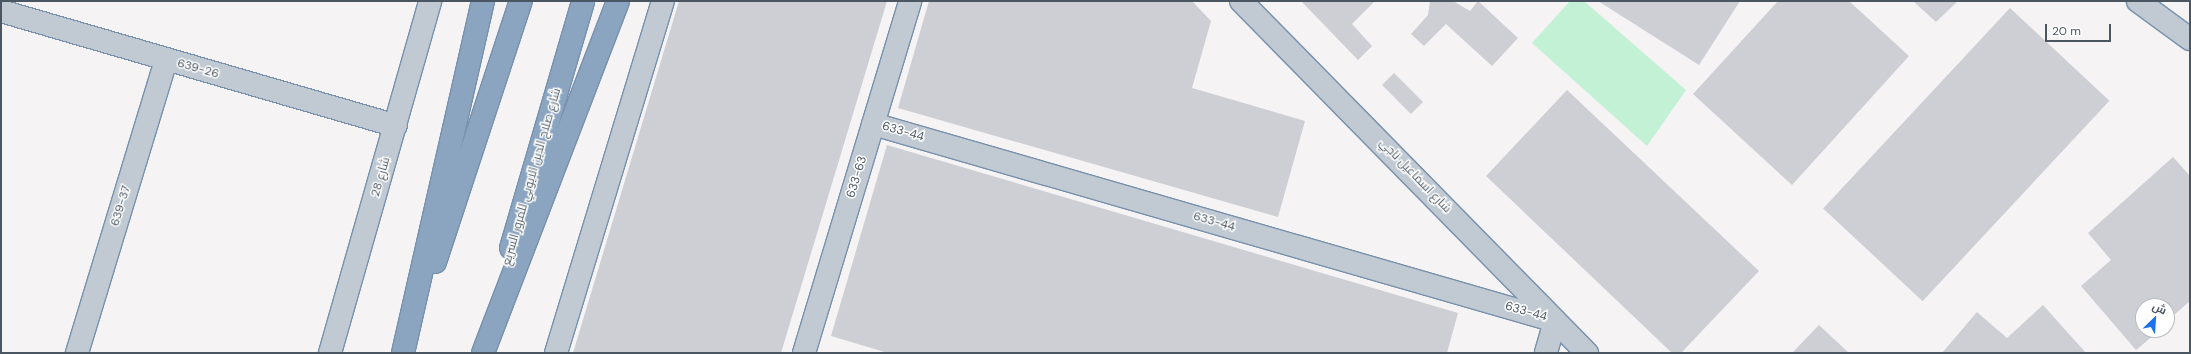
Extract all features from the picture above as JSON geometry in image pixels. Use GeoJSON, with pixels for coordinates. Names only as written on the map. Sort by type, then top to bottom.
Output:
{"type":"FeatureCollection","features":[{"type":"Feature","properties":{"kind":"highway"},"geometry":{"type":"LineString","coordinates":[[410,332],[440,180],[483,1]]}},
{"type":"Feature","properties":{"kind":"highway"},"geometry":{"type":"LineString","coordinates":[[403,353],[462,186],[521,1]]}},
{"type":"Feature","properties":{"kind":"highway","name":"شارع صلاح الدين الايوبي للمرور السريع"},"geometry":{"type":"LineString","coordinates":[[483,353],[583,1]]}},
{"type":"Feature","properties":{"kind":"highway"},"geometry":{"type":"LineString","coordinates":[[483,353],[618,1]]}},
{"type":"Feature","properties":{"kind":"street","name":"شارع 28"},"geometry":{"type":"LineString","coordinates":[[330,353],[396,126],[430,1]]}},
{"type":"Feature","properties":{"kind":"street"},"geometry":{"type":"LineString","coordinates":[[556,353],[663,1]]}},
{"type":"Feature","properties":{"kind":"street","name":"633-63"},"geometry":{"type":"LineString","coordinates":[[808,352],[873,124],[910,1]]}},
{"type":"Feature","properties":{"kind":"street","name":"شارع اسماعيل ناجي"},"geometry":{"type":"LineString","coordinates":[[1241,1],[1586,353]]}},
{"type":"Feature","properties":{"kind":"street"},"geometry":{"type":"LineString","coordinates":[[2140,2],[2190,39]]}},
{"type":"Feature","properties":{"kind":"street","name":"639-26"},"geometry":{"type":"LineString","coordinates":[[1,11],[396,126]]}},
{"type":"Feature","properties":{"kind":"street","name":"639-37"},"geometry":{"type":"LineString","coordinates":[[77,353],[166,60]]}},
{"type":"Feature","properties":{"kind":"street","name":"633-44"},"geometry":{"type":"LineString","coordinates":[[873,124],[1555,321]]}},
{"type":"Feature","properties":{"kind":"street"},"geometry":{"type":"LineString","coordinates":[[1546,353],[1555,321]]}},
{"type":"Feature","properties":{"kind":"green space"},"geometry":{"type":"Polygon","coordinates":[[[1570,1],[1584,1],[1686,90],[1647,146],[1532,43],[1570,1]]]}},
{"type":"Feature","properties":{"kind":"building"},"geometry":{"type":"Polygon","coordinates":[[[679,1],[887,1],[781,353],[573,353],[679,1]]]}},
{"type":"Feature","properties":{"kind":"building"},"geometry":{"type":"Polygon","coordinates":[[[929,1],[1192,1],[1211,21],[1192,88],[1305,121],[1278,217],[898,108],[929,1]]]}},
{"type":"Feature","properties":{"kind":"building"},"geometry":{"type":"Polygon","coordinates":[[[1301,1],[1375,1],[1352,24],[1372,46],[1358,60],[1301,1]]]}},
{"type":"Feature","properties":{"kind":"building"},"geometry":{"type":"Polygon","coordinates":[[[1430,1],[1453,1],[1470,11],[1478,1],[1518,38],[1492,66],[1446,24],[1424,46],[1411,34],[1428,15],[1430,1]]]}},
{"type":"Feature","properties":{"kind":"building"},"geometry":{"type":"Polygon","coordinates":[[[1598,1],[1740,1],[1699,65],[1598,1]]]}},
{"type":"Feature","properties":{"kind":"building"},"geometry":{"type":"Polygon","coordinates":[[[1778,1],[1849,1],[1909,56],[1792,185],[1693,94],[1778,1]]]}},
{"type":"Feature","properties":{"kind":"building"},"geometry":{"type":"Polygon","coordinates":[[[1913,1],[1958,1],[1936,22],[1913,1]]]}},
{"type":"Feature","properties":{"kind":"building"},"geometry":{"type":"Polygon","coordinates":[[[2010,8],[2109,101],[1923,301],[1823,208],[2010,8]]]}},
{"type":"Feature","properties":{"kind":"building"},"geometry":{"type":"Polygon","coordinates":[[[1394,73],[1423,102],[1411,114],[1382,85],[1394,73]]]}},
{"type":"Feature","properties":{"kind":"building"},"geometry":{"type":"Polygon","coordinates":[[[1567,90],[1759,271],[1681,353],[1672,353],[1486,176],[1567,90]]]}},
{"type":"Feature","properties":{"kind":"building"},"geometry":{"type":"Polygon","coordinates":[[[887,145],[1458,313],[1447,353],[888,353],[831,336],[887,145]]]}},
{"type":"Feature","properties":{"kind":"building"},"geometry":{"type":"Polygon","coordinates":[[[2173,157],[2190,176],[2190,301],[2175,314],[2175,298],[2135,298],[2135,338],[2150,338],[2136,350],[2081,286],[2111,260],[2088,233],[2173,157]]]}},
{"type":"Feature","properties":{"kind":"building"},"geometry":{"type":"Polygon","coordinates":[[[2043,305],[2086,353],[1942,353],[1977,312],[2007,338],[2043,305]]]}},
{"type":"Feature","properties":{"kind":"building"},"geometry":{"type":"Polygon","coordinates":[[[1819,325],[1849,353],[1792,353],[1819,325]]]}}]}
